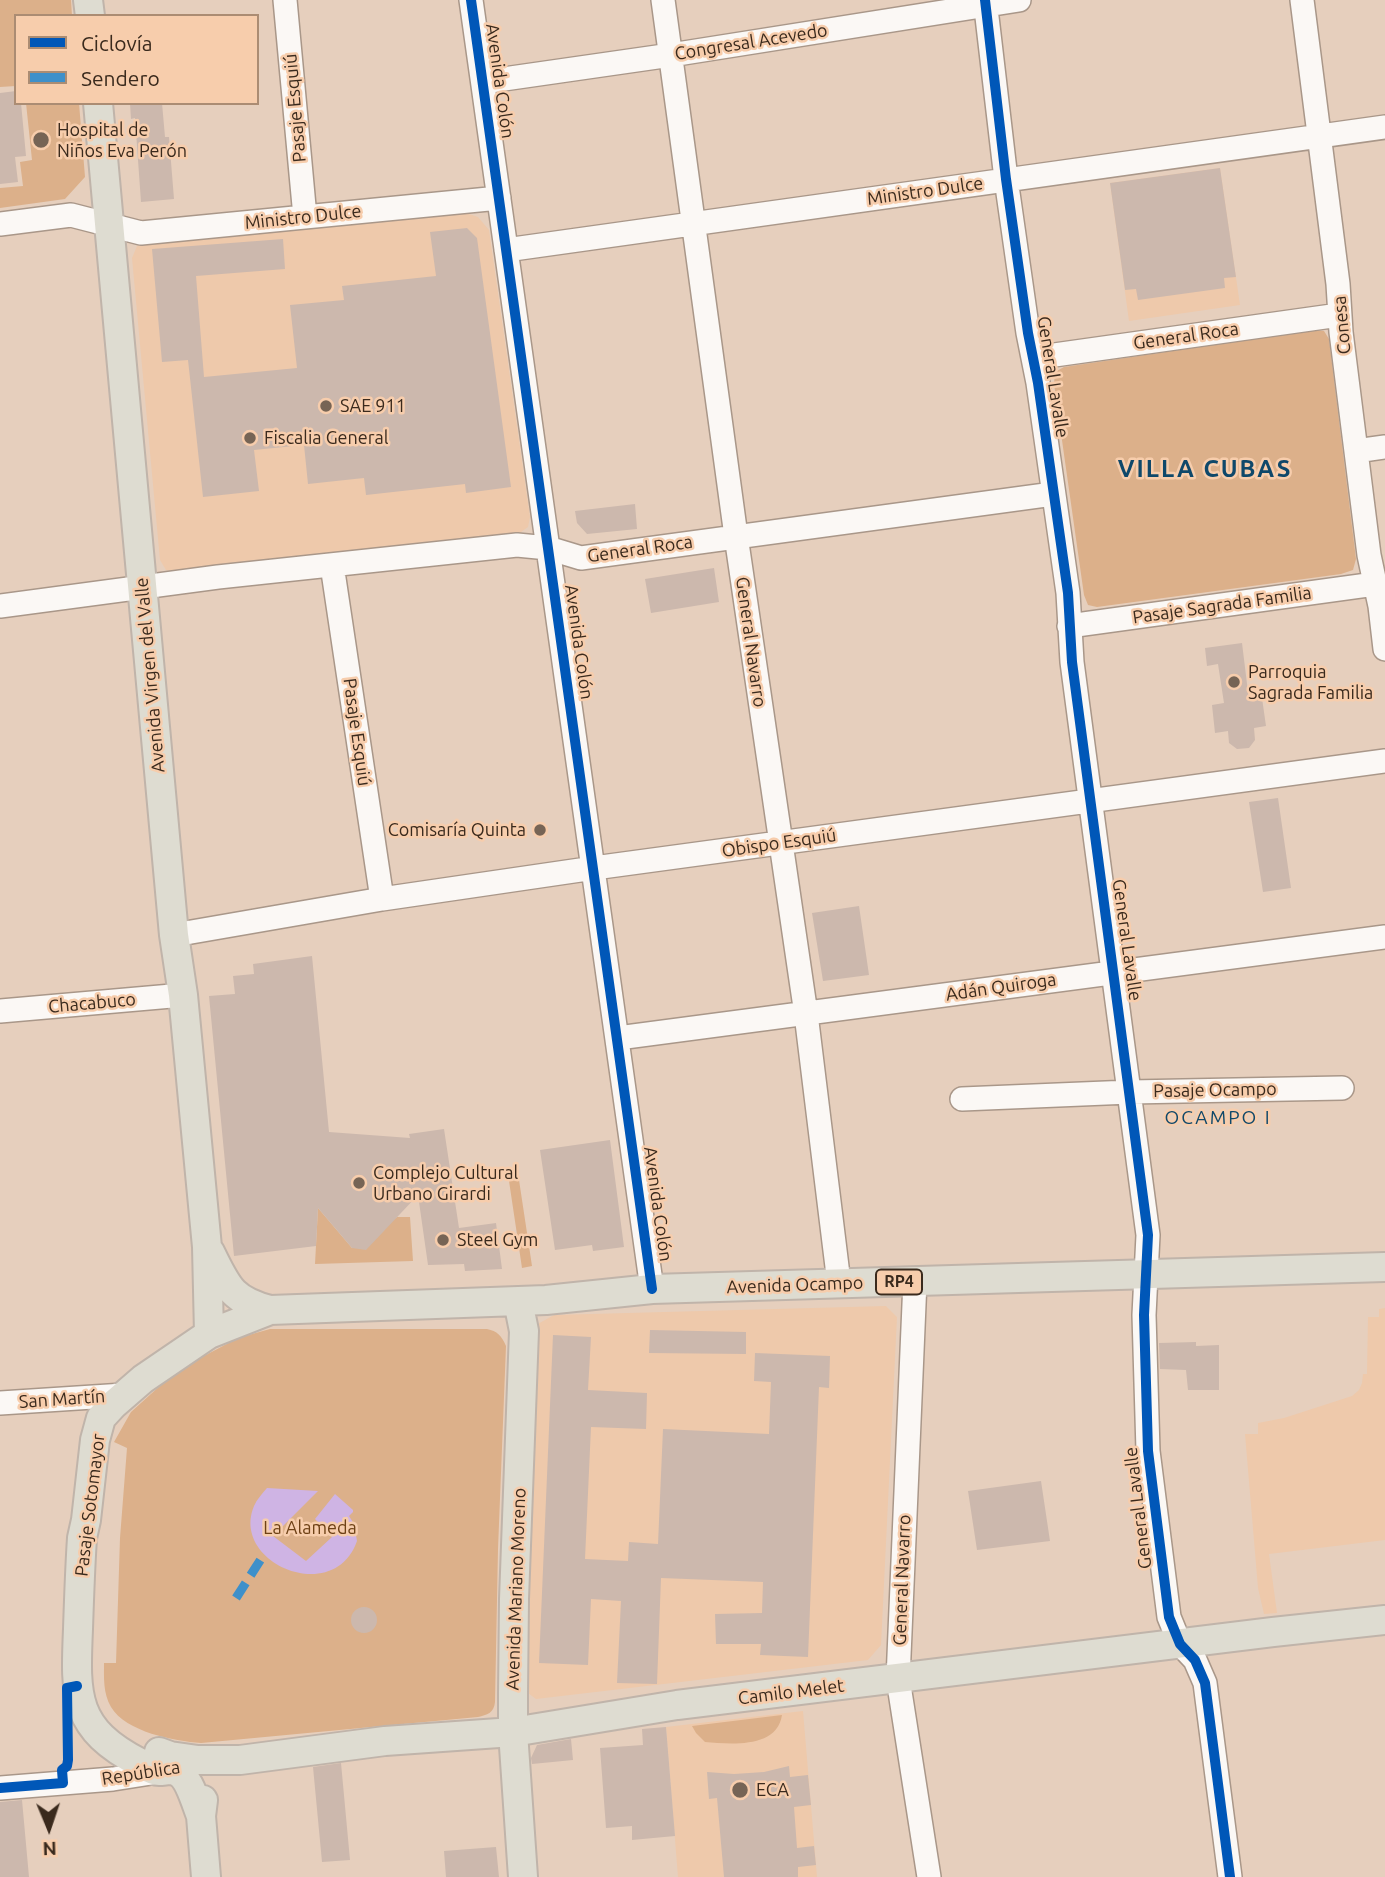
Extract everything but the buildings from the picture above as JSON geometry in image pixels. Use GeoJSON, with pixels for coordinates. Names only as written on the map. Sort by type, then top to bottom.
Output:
{"type":"FeatureCollection","features":[{"type":"Feature","properties":{"kind":"main road","name":"Avenida Virgen del Valle"},"geometry":{"type":"LineString","coordinates":[[98,105],[174,935],[183,995],[208,1247],[209,1334]]}},
{"type":"Feature","properties":{"kind":"main road","name":"Avenida Virgen del Valle"},"geometry":{"type":"LineString","coordinates":[[208,1247],[229,1288],[253,1306],[270,1310]]}},
{"type":"Feature","properties":{"kind":"main road","name":"Avenida Ocampo"},"geometry":{"type":"LineString","coordinates":[[209,1334],[270,1310],[546,1300],[652,1289],[1385,1267]]}},
{"type":"Feature","properties":{"kind":"main road","name":"Avenida Mariano Moreno"},"geometry":{"type":"LineString","coordinates":[[518,1301],[524,1331],[514,1599],[513,1732],[523,1877]]}},
{"type":"Feature","properties":{"kind":"main road","name":"Pasaje Sotomayor"},"geometry":{"type":"LineString","coordinates":[[187,1765],[116,1750],[98,1735],[80,1707],[77,1686],[82,1538],[95,1440],[101,1418],[144,1379],[209,1334]]}},
{"type":"Feature","properties":{"kind":"main road","name":"Camilo Melet"},"geometry":{"type":"LineString","coordinates":[[187,1765],[385,1741],[513,1732],[677,1705],[1385,1620]]}},
{"type":"Feature","properties":{"kind":"main road"},"geometry":{"type":"LineString","coordinates":[[77,1686],[100,1716],[121,1733],[187,1765],[211,1764],[201,1816],[206,1877]]}},
{"type":"Feature","properties":{"kind":"main road"},"geometry":{"type":"LineString","coordinates":[[187,1765],[181,1774],[201,1816]]}},
{"type":"Feature","properties":{"kind":"street","name":"Pasaje Esquiú"},"geometry":{"type":"LineString","coordinates":[[285,0],[305,217]]}},
{"type":"Feature","properties":{"kind":"street","name":"Avenida Colón"},"geometry":{"type":"LineString","coordinates":[[471,0],[652,1289]]}},
{"type":"Feature","properties":{"kind":"street","name":"General Navarro"},"geometry":{"type":"LineString","coordinates":[[663,0],[736,536],[806,1014],[839,1283]]}},
{"type":"Feature","properties":{"kind":"street","name":"Congresal Acevedo"},"geometry":{"type":"LineString","coordinates":[[483,82],[671,55],[985,2],[1019,0]]}},
{"type":"Feature","properties":{"kind":"street","name":"Conesa"},"geometry":{"type":"LineString","coordinates":[[1302,0],[1321,136],[1339,314],[1369,555],[1385,649]]}},
{"type":"Feature","properties":{"kind":"street","name":"General Lavalle"},"geometry":{"type":"LineString","coordinates":[[985,2],[1006,179],[1068,593],[1072,662],[1149,1236],[1144,1315],[1148,1451],[1169,1617],[1180,1644],[1195,1660],[1205,1684],[1230,1877]]}},
{"type":"Feature","properties":{"kind":"street","name":"Ministro Dulce"},"geometry":{"type":"LineString","coordinates":[[506,250],[1385,127]]}},
{"type":"Feature","properties":{"kind":"street","name":"Ministro Dulce"},"geometry":{"type":"LineString","coordinates":[[0,224],[71,215],[141,233],[499,198]]}},
{"type":"Feature","properties":{"kind":"street","name":"General Roca"},"geometry":{"type":"LineString","coordinates":[[1033,358],[1339,314]]}},
{"type":"Feature","properties":{"kind":"street"},"geometry":{"type":"LineString","coordinates":[[1356,451],[1385,447]]}},
{"type":"Feature","properties":{"kind":"street","name":"General Roca"},"geometry":{"type":"LineString","coordinates":[[0,606],[143,586],[517,545],[548,548],[581,558],[1053,494]]}},
{"type":"Feature","properties":{"kind":"street","name":"Pasaje Esquiú"},"geometry":{"type":"LineString","coordinates":[[332,565],[382,899]]}},
{"type":"Feature","properties":{"kind":"street","name":"Pasaje Sagrada Familia"},"geometry":{"type":"LineString","coordinates":[[1069,626],[1375,584]]}},
{"type":"Feature","properties":{"kind":"street","name":"Obispo Esquiú"},"geometry":{"type":"LineString","coordinates":[[174,935],[382,899],[594,868],[1385,761]]}},
{"type":"Feature","properties":{"kind":"street","name":"Adán Quiroga"},"geometry":{"type":"LineString","coordinates":[[618,1038],[1385,937]]}},
{"type":"Feature","properties":{"kind":"street","name":"Chacabuco"},"geometry":{"type":"LineString","coordinates":[[0,1011],[183,995]]}},
{"type":"Feature","properties":{"kind":"street","name":"Pasaje Ocampo"},"geometry":{"type":"LineString","coordinates":[[962,1099],[1129,1092],[1342,1088]]}},
{"type":"Feature","properties":{"kind":"street","name":"General Navarro"},"geometry":{"type":"LineString","coordinates":[[915,1281],[898,1679],[929,1877]]}},
{"type":"Feature","properties":{"kind":"street","name":"San Martín"},"geometry":{"type":"LineString","coordinates":[[0,1404],[124,1395]]}},
{"type":"Feature","properties":{"kind":"street","name":"República"},"geometry":{"type":"LineString","coordinates":[[0,1788],[113,1779],[187,1765]]}},
{"type":"Feature","properties":{"kind":"shaded area"},"geometry":{"type":"Polygon","coordinates":[[[1220,168],[1240,305],[1129,321],[1110,183],[1220,168]]]}},
{"type":"Feature","properties":{"kind":"shaded area"},"geometry":{"type":"Polygon","coordinates":[[[463,212],[478,217],[489,230],[530,517],[528,527],[521,532],[178,572],[166,570],[160,560],[132,258],[137,246],[147,242],[463,212]]]}},
{"type":"Feature","properties":{"kind":"shaded area"},"geometry":{"type":"Polygon","coordinates":[[[886,1306],[897,1317],[881,1645],[868,1660],[536,1699],[528,1693],[525,1685],[536,1325],[554,1315],[886,1306]]]}},
{"type":"Feature","properties":{"kind":"shaded area"},"geometry":{"type":"Polygon","coordinates":[[[1385,1308],[1385,1540],[1269,1554],[1277,1613],[1264,1614],[1258,1588],[1245,1434],[1258,1434],[1258,1423],[1284,1418],[1352,1396],[1359,1390],[1363,1374],[1367,1374],[1368,1317],[1379,1317],[1379,1309],[1385,1308]]]}},
{"type":"Feature","properties":{"kind":"shaded area"},"geometry":{"type":"Polygon","coordinates":[[[267,1488],[318,1491],[273,1536],[306,1561],[332,1537],[315,1519],[335,1494],[353,1510],[349,1516],[354,1524],[357,1541],[345,1561],[328,1571],[308,1574],[288,1570],[270,1560],[257,1545],[251,1527],[254,1506],[267,1488]]]}},
{"type":"Feature","properties":{"kind":"shaded area","name":"ECA"},"geometry":{"type":"Polygon","coordinates":[[[803,1711],[817,1877],[678,1877],[666,1727],[803,1711]]]}},
{"type":"Feature","properties":{"kind":"green space"},"geometry":{"type":"Polygon","coordinates":[[[0,0],[71,0],[72,14],[14,14],[14,86],[0,87],[0,0]]]}},
{"type":"Feature","properties":{"kind":"green space"},"geometry":{"type":"Polygon","coordinates":[[[26,105],[79,105],[85,177],[65,199],[0,208],[0,188],[23,186],[20,162],[32,160],[26,105]]]}},
{"type":"Feature","properties":{"kind":"green space"},"geometry":{"type":"Polygon","coordinates":[[[1314,330],[1324,331],[1329,339],[1356,559],[1353,570],[1341,574],[1097,607],[1088,605],[1084,595],[1054,384],[1055,372],[1064,367],[1314,330]]]}},
{"type":"Feature","properties":{"kind":"green space"},"geometry":{"type":"Polygon","coordinates":[[[519,1180],[532,1266],[522,1268],[509,1181],[519,1180]]]}},
{"type":"Feature","properties":{"kind":"green space"},"geometry":{"type":"Polygon","coordinates":[[[318,1208],[352,1248],[397,1217],[410,1217],[413,1261],[315,1264],[318,1208]]]}},
{"type":"Feature","properties":{"kind":"green space","name":"La Alameda"},"geometry":{"type":"Polygon","coordinates":[[[270,1329],[487,1329],[503,1339],[506,1346],[495,1702],[492,1711],[487,1714],[201,1743],[178,1740],[139,1729],[118,1716],[108,1702],[104,1663],[116,1663],[120,1538],[127,1448],[114,1442],[131,1412],[162,1384],[204,1356],[238,1338],[270,1329]]]}},
{"type":"Feature","properties":{"kind":"green space"},"geometry":{"type":"Polygon","coordinates":[[[782,1715],[771,1734],[751,1742],[705,1742],[692,1726],[782,1715]]]}},
{"type":"Feature","properties":{"kind":"marked path"},"geometry":{"type":"LineString","coordinates":[[236,1598],[263,1556]]}},
{"type":"Feature","properties":{"kind":"cycle path"},"geometry":{"type":"LineString","coordinates":[[471,0],[652,1289]]}},
{"type":"Feature","properties":{"kind":"cycle path"},"geometry":{"type":"LineString","coordinates":[[985,0],[1006,179],[1068,593],[1072,662],[1148,1235],[1144,1315],[1148,1451],[1169,1617],[1180,1644],[1195,1660],[1205,1683],[1230,1877]]}},
{"type":"Feature","properties":{"kind":"cycle path"},"geometry":{"type":"LineString","coordinates":[[0,1788],[63,1783],[62,1770],[67,1766],[68,1760],[67,1688],[77,1686]]}},
{"type":"Feature","properties":{"kind":"place","name":"Hospital de Niños Eva Perón"},"geometry":{"type":"Point","coordinates":[41,140]}},
{"type":"Feature","properties":{"kind":"place","name":"SAE 911"},"geometry":{"type":"Point","coordinates":[326,406]}},
{"type":"Feature","properties":{"kind":"place","name":"Fiscalia General"},"geometry":{"type":"Point","coordinates":[250,438]}},
{"type":"Feature","properties":{"kind":"place","name":"Parroquia Sagrada Familia"},"geometry":{"type":"Point","coordinates":[1234,682]}},
{"type":"Feature","properties":{"kind":"place","name":"Comisaría Quinta"},"geometry":{"type":"Point","coordinates":[540,830]}},
{"type":"Feature","properties":{"kind":"place","name":"Complejo Cultural Urbano Girardi"},"geometry":{"type":"Point","coordinates":[359,1183]}},
{"type":"Feature","properties":{"kind":"place","name":"Steel Gym"},"geometry":{"type":"Point","coordinates":[443,1240]}},
{"type":"Feature","properties":{"kind":"place","name":"ECA"},"geometry":{"type":"Point","coordinates":[740,1790]}},
{"type":"Feature","properties":{"kind":"district","name":"VILLA CUBAS"},"geometry":{"type":"Point","coordinates":[1205,469]}},
{"type":"Feature","properties":{"kind":"district","name":"OCAMPO I"},"geometry":{"type":"Point","coordinates":[1218,1118]}}]}
